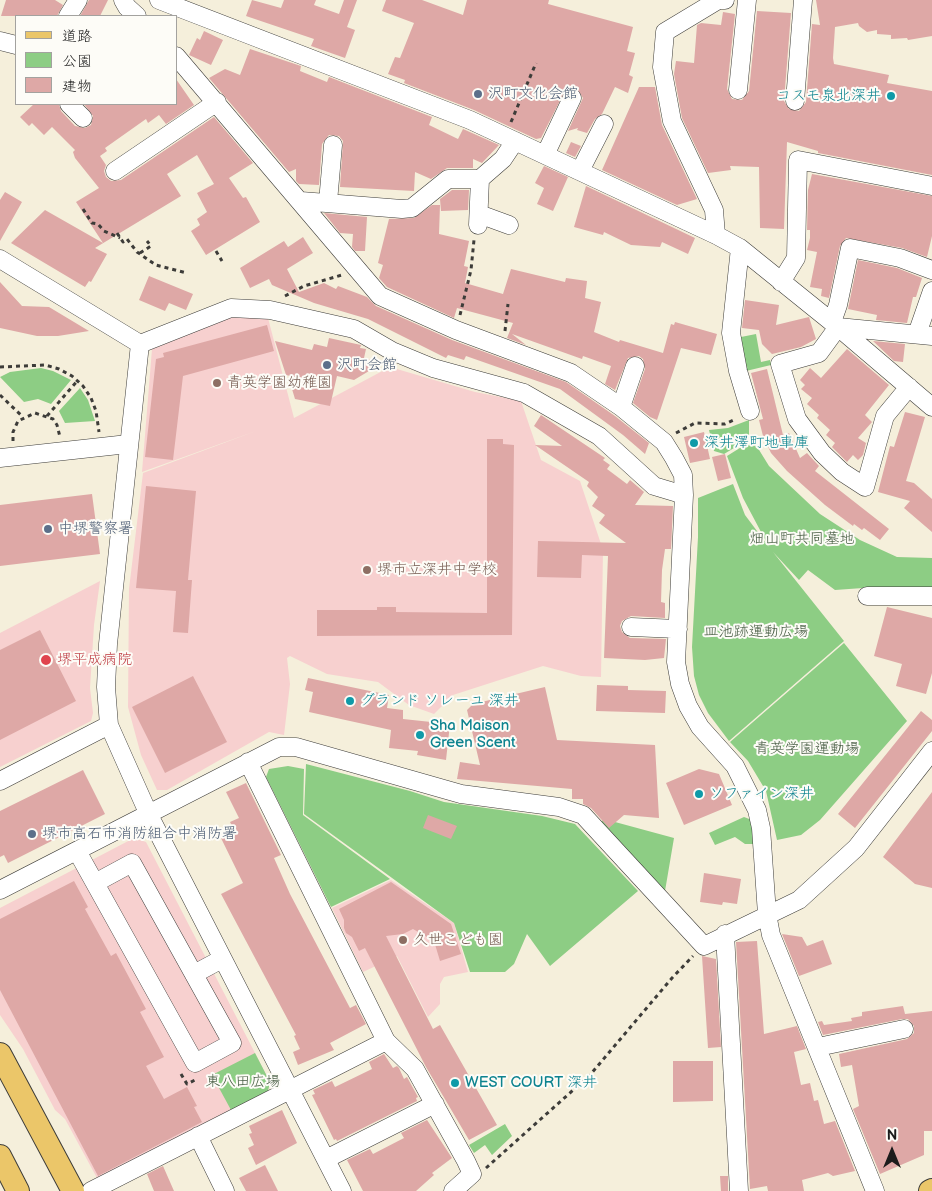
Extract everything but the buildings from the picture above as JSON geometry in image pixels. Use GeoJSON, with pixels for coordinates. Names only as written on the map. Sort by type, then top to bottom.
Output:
{"type":"FeatureCollection","features":[{"type":"Feature","properties":{"kind":"main road"},"geometry":{"type":"LineString","coordinates":[[0,1054],[73,1191]]}},
{"type":"Feature","properties":{"kind":"main road"},"geometry":{"type":"LineString","coordinates":[[0,1156],[18,1191]]}},
{"type":"Feature","properties":{"kind":"street"},"geometry":{"type":"LineString","coordinates":[[69,15],[78,0]]}},
{"type":"Feature","properties":{"kind":"street"},"geometry":{"type":"LineString","coordinates":[[124,0],[126,7],[135,15]]}},
{"type":"Feature","properties":{"kind":"street"},"geometry":{"type":"LineString","coordinates":[[159,0],[462,117],[716,235],[740,248],[835,324],[932,407]]}},
{"type":"Feature","properties":{"kind":"street"},"geometry":{"type":"LineString","coordinates":[[716,235],[714,210],[672,121],[662,67],[665,32],[718,0],[725,0]]}},
{"type":"Feature","properties":{"kind":"street"},"geometry":{"type":"LineString","coordinates":[[738,90],[747,0]]}},
{"type":"Feature","properties":{"kind":"street"},"geometry":{"type":"LineString","coordinates":[[794,101],[803,0]]}},
{"type":"Feature","properties":{"kind":"street"},"geometry":{"type":"LineString","coordinates":[[0,41],[15,46]]}},
{"type":"Feature","properties":{"kind":"street"},"geometry":{"type":"LineString","coordinates":[[178,58],[380,296],[456,330],[571,372],[621,407],[664,442],[683,475],[684,495],[676,662],[680,684],[688,706],[700,727],[734,766],[757,810],[761,828],[767,914],[771,935],[875,1191]]}},
{"type":"Feature","properties":{"kind":"street"},"geometry":{"type":"LineString","coordinates":[[545,155],[572,98]]}},
{"type":"Feature","properties":{"kind":"street"},"geometry":{"type":"LineString","coordinates":[[115,171],[217,102]]}},
{"type":"Feature","properties":{"kind":"street"},"geometry":{"type":"LineString","coordinates":[[70,105],[83,118]]}},
{"type":"Feature","properties":{"kind":"street"},"geometry":{"type":"LineString","coordinates":[[580,171],[604,124]]}},
{"type":"Feature","properties":{"kind":"street"},"geometry":{"type":"LineString","coordinates":[[301,201],[402,209],[412,208],[448,179],[480,179],[503,159],[510,138]]}},
{"type":"Feature","properties":{"kind":"street"},"geometry":{"type":"LineString","coordinates":[[328,202],[333,145]]}},
{"type":"Feature","properties":{"kind":"street"},"geometry":{"type":"LineString","coordinates":[[781,282],[796,258],[798,160],[932,186]]}},
{"type":"Feature","properties":{"kind":"street"},"geometry":{"type":"LineString","coordinates":[[480,179],[478,220],[509,225]]}},
{"type":"Feature","properties":{"kind":"street"},"geometry":{"type":"LineString","coordinates":[[740,248],[731,333],[738,371],[750,411]]}},
{"type":"Feature","properties":{"kind":"street"},"geometry":{"type":"LineString","coordinates":[[909,387],[885,416],[865,487],[842,472],[822,453],[797,419],[780,364],[820,353],[835,324],[850,248],[900,258],[932,270]]}},
{"type":"Feature","properties":{"kind":"street"},"geometry":{"type":"LineString","coordinates":[[0,259],[140,344]]}},
{"type":"Feature","properties":{"kind":"street"},"geometry":{"type":"LineString","coordinates":[[835,324],[924,335],[932,291]]}},
{"type":"Feature","properties":{"kind":"street"},"geometry":{"type":"LineString","coordinates":[[140,344],[231,308],[270,310],[354,329],[392,351],[433,368],[524,393],[598,436],[654,486],[684,495]]}},
{"type":"Feature","properties":{"kind":"street"},"geometry":{"type":"LineString","coordinates":[[140,344],[108,644],[106,687],[109,725],[149,815],[342,1191]]}},
{"type":"Feature","properties":{"kind":"street"},"geometry":{"type":"LineString","coordinates":[[621,407],[635,366]]}},
{"type":"Feature","properties":{"kind":"street"},"geometry":{"type":"LineString","coordinates":[[0,458],[128,444]]}},
{"type":"Feature","properties":{"kind":"street"},"geometry":{"type":"LineString","coordinates":[[867,596],[932,596]]}},
{"type":"Feature","properties":{"kind":"street"},"geometry":{"type":"LineString","coordinates":[[631,627],[678,629]]}},
{"type":"Feature","properties":{"kind":"street"},"geometry":{"type":"LineString","coordinates":[[0,781],[109,725]]}},
{"type":"Feature","properties":{"kind":"street"},"geometry":{"type":"LineString","coordinates":[[0,890],[279,747],[296,747],[461,794],[559,807],[583,815],[704,946],[725,934],[799,900],[856,848],[932,750]]}},
{"type":"Feature","properties":{"kind":"street"},"geometry":{"type":"LineString","coordinates":[[248,762],[386,1041],[415,1069],[472,1174],[453,1191]]}},
{"type":"Feature","properties":{"kind":"street"},"geometry":{"type":"LineString","coordinates":[[77,851],[195,1063],[232,1043],[132,863],[96,883]]}},
{"type":"Feature","properties":{"kind":"street"},"geometry":{"type":"LineString","coordinates":[[725,934],[738,1191]]}},
{"type":"Feature","properties":{"kind":"street"},"geometry":{"type":"LineString","coordinates":[[194,974],[222,959]]}},
{"type":"Feature","properties":{"kind":"street"},"geometry":{"type":"LineString","coordinates":[[818,1047],[904,1029]]}},
{"type":"Feature","properties":{"kind":"street"},"geometry":{"type":"LineString","coordinates":[[90,1191],[386,1041]]}},
{"type":"Feature","properties":{"kind":"street"},"geometry":{"type":"LineString","coordinates":[[326,1159],[435,1104]]}},
{"type":"Feature","properties":{"kind":"street"},"geometry":{"type":"LineString","coordinates":[[198,1136],[225,1191]]}},
{"type":"Feature","properties":{"kind":"path"},"geometry":{"type":"LineString","coordinates":[[510,138],[536,63]]}},
{"type":"Feature","properties":{"kind":"path"},"geometry":{"type":"LineString","coordinates":[[84,209],[92,223],[98,224],[104,231],[115,238],[120,238]]}},
{"type":"Feature","properties":{"kind":"path"},"geometry":{"type":"LineString","coordinates":[[456,330],[467,291],[478,220]]}},
{"type":"Feature","properties":{"kind":"path"},"geometry":{"type":"LineString","coordinates":[[118,233],[123,242],[127,239],[140,253],[156,265],[188,273]]}},
{"type":"Feature","properties":{"kind":"path"},"geometry":{"type":"LineString","coordinates":[[140,253],[150,246],[147,241]]}},
{"type":"Feature","properties":{"kind":"path"},"geometry":{"type":"LineString","coordinates":[[216,251],[222,261]]}},
{"type":"Feature","properties":{"kind":"path"},"geometry":{"type":"LineString","coordinates":[[270,310],[278,300],[304,286],[343,275]]}},
{"type":"Feature","properties":{"kind":"path"},"geometry":{"type":"LineString","coordinates":[[504,347],[508,304]]}},
{"type":"Feature","properties":{"kind":"path"},"geometry":{"type":"LineString","coordinates":[[0,367],[45,365],[59,369],[78,380],[91,398],[96,411],[99,432]]}},
{"type":"Feature","properties":{"kind":"path"},"geometry":{"type":"LineString","coordinates":[[47,416],[78,380]]}},
{"type":"Feature","properties":{"kind":"path"},"geometry":{"type":"LineString","coordinates":[[0,395],[23,417]]}},
{"type":"Feature","properties":{"kind":"path"},"geometry":{"type":"LineString","coordinates":[[664,442],[684,427],[695,423],[725,424],[750,411]]}},
{"type":"Feature","properties":{"kind":"path"},"geometry":{"type":"LineString","coordinates":[[14,444],[15,426],[23,417],[35,413],[47,416],[57,424],[60,438]]}},
{"type":"Feature","properties":{"kind":"path"},"geometry":{"type":"LineString","coordinates":[[472,1174],[487,1167],[590,1075],[672,978],[704,946]]}},
{"type":"Feature","properties":{"kind":"shaded area","name":"堺市立深井中学校"},"geometry":{"type":"Polygon","coordinates":[[[238,314],[268,318],[294,418],[390,367],[475,392],[521,401],[541,460],[580,481],[603,550],[601,677],[581,676],[543,666],[453,695],[434,714],[409,705],[378,682],[327,674],[290,656],[287,658],[290,684],[284,735],[269,732],[167,790],[157,790],[141,755],[128,707],[129,589],[143,473],[256,431],[142,472],[152,349],[238,314]]]}},
{"type":"Feature","properties":{"kind":"shaded area","name":"堺平成病院"},"geometry":{"type":"Polygon","coordinates":[[[100,581],[94,625],[90,688],[93,713],[91,721],[0,767],[0,633],[100,581]]]}},
{"type":"Feature","properties":{"kind":"shaded area"},"geometry":{"type":"Polygon","coordinates":[[[134,838],[146,842],[270,1082],[268,1091],[97,1178],[65,1119],[55,1110],[23,1049],[0,1015],[0,908],[134,838]]]}},
{"type":"Feature","properties":{"kind":"shaded area","name":"久世こども園"},"geometry":{"type":"Polygon","coordinates":[[[391,880],[454,923],[468,972],[444,977],[440,984],[440,1004],[428,1017],[397,956],[363,972],[332,908],[391,880]]]}},
{"type":"Feature","properties":{"kind":"green space"},"geometry":{"type":"Polygon","coordinates":[[[756,334],[761,362],[770,360],[771,365],[746,371],[741,337],[756,334]]]}},
{"type":"Feature","properties":{"kind":"green space"},"geometry":{"type":"Polygon","coordinates":[[[41,368],[53,371],[71,380],[51,404],[38,399],[24,402],[0,377],[10,372],[41,368]]]}},
{"type":"Feature","properties":{"kind":"green space"},"geometry":{"type":"Polygon","coordinates":[[[80,388],[88,400],[95,421],[65,423],[59,411],[80,388]]]}},
{"type":"Feature","properties":{"kind":"green space"},"geometry":{"type":"Polygon","coordinates":[[[749,420],[749,439],[724,454],[714,451],[709,430],[728,428],[749,420]]]}},
{"type":"Feature","properties":{"kind":"green space","name":"皿池跡運動広場"},"geometry":{"type":"Polygon","coordinates":[[[751,441],[756,445],[769,466],[820,514],[860,540],[897,557],[932,558],[932,589],[863,588],[835,590],[808,570],[799,580],[773,552],[844,641],[729,741],[708,713],[699,695],[694,676],[692,647],[698,537],[698,498],[733,484],[745,515],[769,547],[743,498],[727,456],[751,441]]]}},
{"type":"Feature","properties":{"kind":"green space","name":"青英学園運動場"},"geometry":{"type":"Polygon","coordinates":[[[844,643],[907,721],[820,820],[801,835],[777,840],[766,791],[748,761],[730,742],[844,643]]]}},
{"type":"Feature","properties":{"kind":"green space"},"geometry":{"type":"Polygon","coordinates":[[[306,764],[410,791],[444,802],[542,816],[575,824],[638,891],[550,966],[527,934],[514,964],[505,972],[470,972],[454,923],[304,814],[306,764]]]}},
{"type":"Feature","properties":{"kind":"green space"},"geometry":{"type":"Polygon","coordinates":[[[288,766],[304,769],[303,815],[390,879],[331,907],[266,777],[269,769],[288,766]]]}},
{"type":"Feature","properties":{"kind":"green space"},"geometry":{"type":"Polygon","coordinates":[[[744,817],[752,820],[754,844],[745,844],[735,837],[715,845],[709,833],[744,817]]]}},
{"type":"Feature","properties":{"kind":"green space"},"geometry":{"type":"Polygon","coordinates":[[[604,819],[674,838],[665,891],[601,822],[604,819]]]}},
{"type":"Feature","properties":{"kind":"green space","name":"東八田広場"},"geometry":{"type":"Polygon","coordinates":[[[255,1053],[270,1082],[268,1091],[231,1110],[212,1075],[255,1053]]]}},
{"type":"Feature","properties":{"kind":"green space"},"geometry":{"type":"Polygon","coordinates":[[[505,1124],[512,1136],[492,1155],[485,1145],[474,1153],[469,1145],[505,1124]]]}},
{"type":"Feature","properties":{"kind":"place","name":"沢町文化会館"},"geometry":{"type":"Point","coordinates":[478,94]}},
{"type":"Feature","properties":{"kind":"place","name":"コスモ泉北深井"},"geometry":{"type":"Point","coordinates":[891,96]}},
{"type":"Feature","properties":{"kind":"place","name":"沢町会館"},"geometry":{"type":"Point","coordinates":[327,365]}},
{"type":"Feature","properties":{"kind":"place","name":"青英学園幼稚園"},"geometry":{"type":"Point","coordinates":[217,383]}},
{"type":"Feature","properties":{"kind":"place","name":"深井澤町地車庫"},"geometry":{"type":"Point","coordinates":[694,443]}},
{"type":"Feature","properties":{"kind":"place","name":"中堺警察署"},"geometry":{"type":"Point","coordinates":[48,529]}},
{"type":"Feature","properties":{"kind":"place","name":"堺市立深井中学校"},"geometry":{"type":"Point","coordinates":[367,570]}},
{"type":"Feature","properties":{"kind":"place","name":"堺平成病院"},"geometry":{"type":"Point","coordinates":[46,660]}},
{"type":"Feature","properties":{"kind":"place","name":"グランド ソレーユ 深井"},"geometry":{"type":"Point","coordinates":[350,701]}},
{"type":"Feature","properties":{"kind":"place","name":"Sha Maison Green Scent"},"geometry":{"type":"Point","coordinates":[420,735]}},
{"type":"Feature","properties":{"kind":"place","name":"ソファイン深井"},"geometry":{"type":"Point","coordinates":[699,794]}},
{"type":"Feature","properties":{"kind":"place","name":"堺市高石市消防組合中消防署"},"geometry":{"type":"Point","coordinates":[32,834]}},
{"type":"Feature","properties":{"kind":"place","name":"久世こども園"},"geometry":{"type":"Point","coordinates":[403,940]}},
{"type":"Feature","properties":{"kind":"place","name":"WEST COURT 深井"},"geometry":{"type":"Point","coordinates":[455,1083]}},
{"type":"Feature","properties":{"kind":"park label","name":"畑山町共同墓地"},"geometry":{"type":"Point","coordinates":[802,539]}}]}
